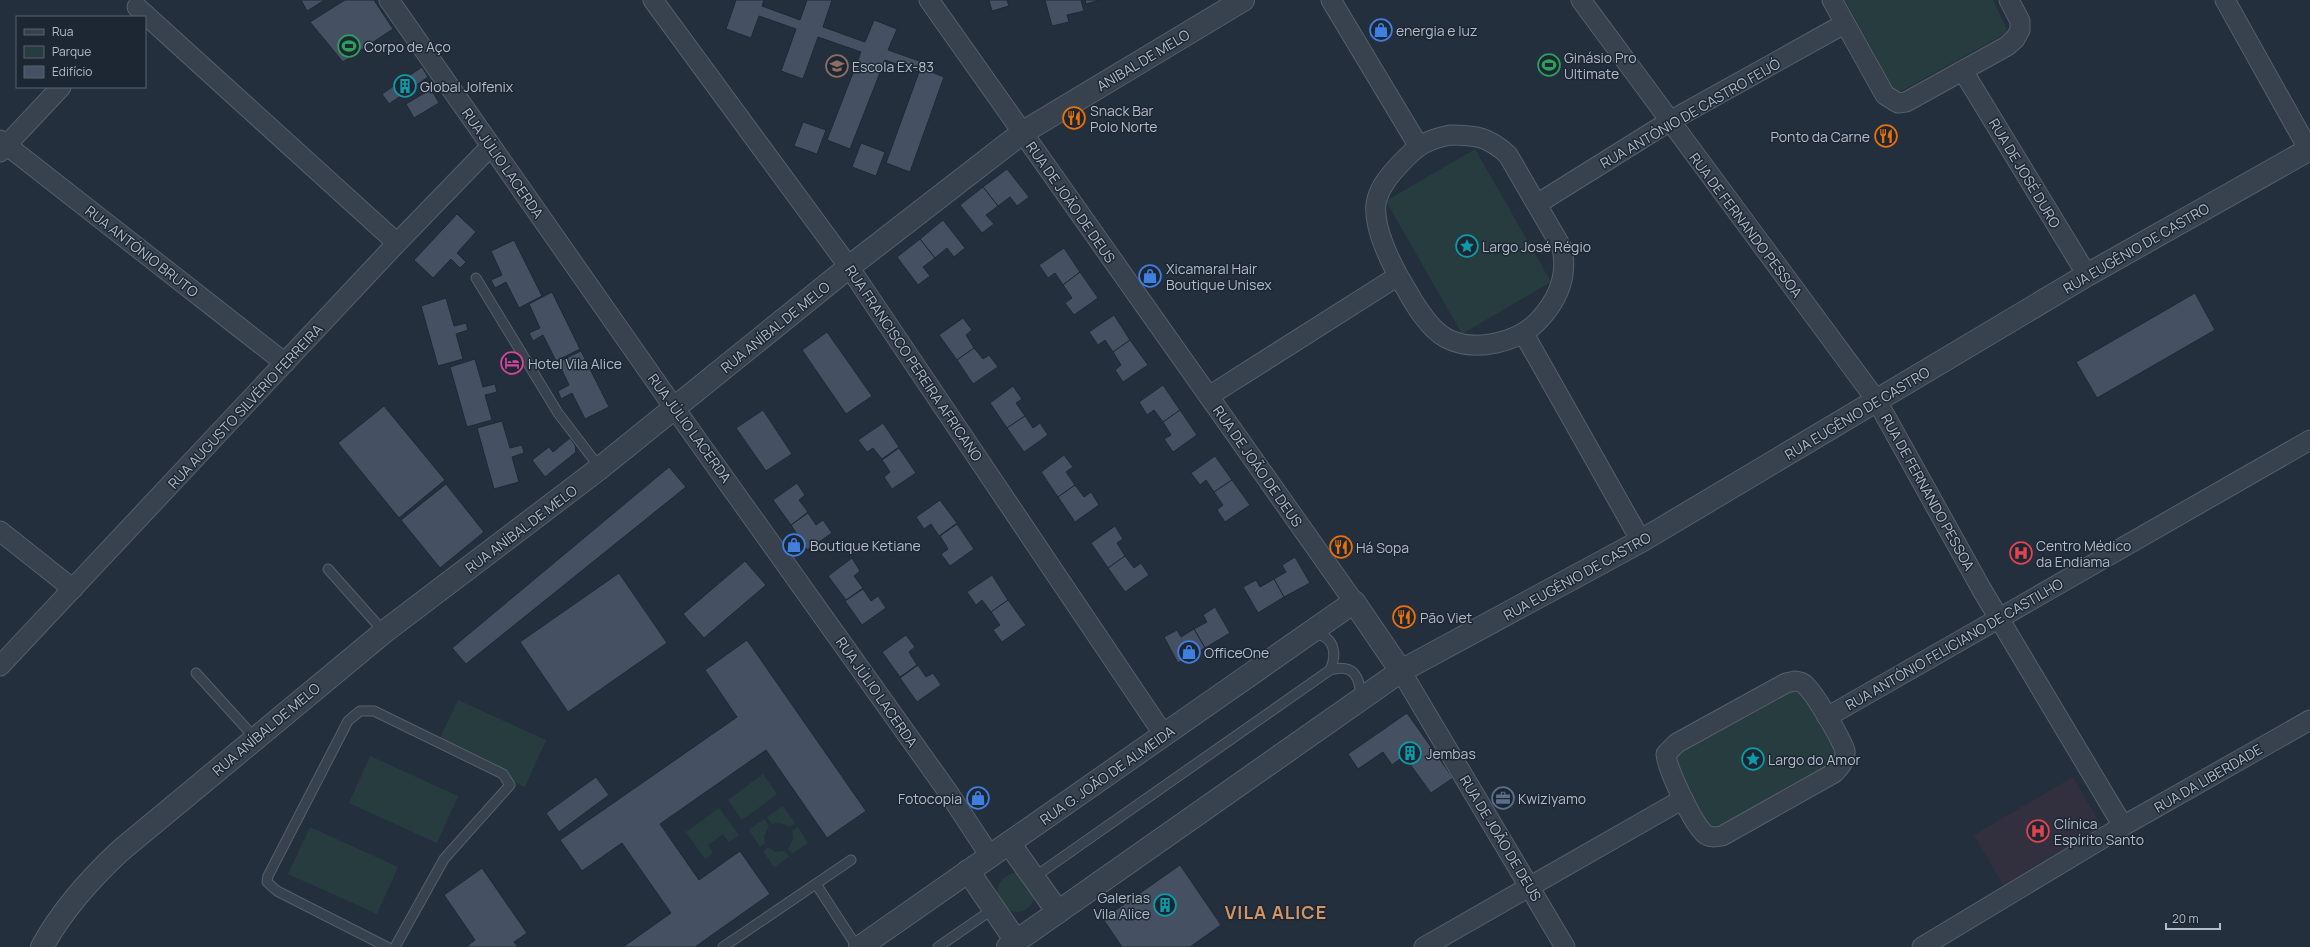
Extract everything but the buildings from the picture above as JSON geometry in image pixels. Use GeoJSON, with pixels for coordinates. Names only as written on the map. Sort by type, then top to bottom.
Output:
{"type":"FeatureCollection","features":[{"type":"Feature","properties":{"kind":"street","name":"RUA JÚLIO LACERDA"},"geometry":{"type":"LineString","coordinates":[[389,0],[948,792],[990,856]]}},
{"type":"Feature","properties":{"kind":"street","name":"RUA FRANCISCO PEREIRA AFRICANO"},"geometry":{"type":"LineString","coordinates":[[653,0],[849,267],[1164,734]]}},
{"type":"Feature","properties":{"kind":"street","name":"RUA DE JOÃO DE DEUS"},"geometry":{"type":"LineString","coordinates":[[929,0],[1354,602],[1401,671],[1565,947]]}},
{"type":"Feature","properties":{"kind":"street","name":"ANIBAL DE MELO"},"geometry":{"type":"LineString","coordinates":[[1022,133],[1243,0]]}},
{"type":"Feature","properties":{"kind":"street"},"geometry":{"type":"LineString","coordinates":[[1331,0],[1418,145]]}},
{"type":"Feature","properties":{"kind":"street","name":"RUA DE FERNANDO PESSOA"},"geometry":{"type":"LineString","coordinates":[[1581,0],[1877,401],[2000,618],[2123,826]]}},
{"type":"Feature","properties":{"kind":"street"},"geometry":{"type":"LineString","coordinates":[[1832,0],[1844,24],[1885,95],[1898,103],[1906,102],[1963,72],[2007,46],[2015,39],[2020,22],[2009,0]]}},
{"type":"Feature","properties":{"kind":"street"},"geometry":{"type":"LineString","coordinates":[[2225,0],[2310,150]]}},
{"type":"Feature","properties":{"kind":"street"},"geometry":{"type":"LineString","coordinates":[[136,8],[145,16]]}},
{"type":"Feature","properties":{"kind":"street"},"geometry":{"type":"LineString","coordinates":[[146,17],[397,243]]}},
{"type":"Feature","properties":{"kind":"street","name":"RUA ANTÓNIO DE CASTRO FEIJÓ"},"geometry":{"type":"LineString","coordinates":[[1537,204],[1670,121],[1844,24]]}},
{"type":"Feature","properties":{"kind":"street","name":"RUA DE JOSÉ DURO"},"geometry":{"type":"LineString","coordinates":[[1963,72],[2087,275]]}},
{"type":"Feature","properties":{"kind":"street"},"geometry":{"type":"LineString","coordinates":[[2,146],[60,88]]}},
{"type":"Feature","properties":{"kind":"street","name":"RUA ANÍBAL DE MELO"},"geometry":{"type":"LineString","coordinates":[[42,947],[63,913],[97,872],[255,738],[384,632],[600,468],[849,267],[1022,133]]}},
{"type":"Feature","properties":{"kind":"street"},"geometry":{"type":"LineString","coordinates":[[1450,135],[1483,138],[1495,144],[1508,155],[1537,204],[1562,248],[1565,262],[1564,276],[1558,294],[1550,308],[1524,334],[1493,344],[1474,345],[1444,338],[1414,303],[1398,276],[1378,226],[1375,211],[1382,185],[1418,145],[1435,138],[1450,135]]}},
{"type":"Feature","properties":{"kind":"street","name":"RUA ANTÓNIO BRUTO"},"geometry":{"type":"LineString","coordinates":[[2,146],[285,363]]}},
{"type":"Feature","properties":{"kind":"street","name":"RUA AUGUSTO SILVÉRIO FERREIRA"},"geometry":{"type":"LineString","coordinates":[[0,666],[397,243],[491,146]]}},
{"type":"Feature","properties":{"kind":"street","name":"RUA EUGÊNIO DE CASTRO"},"geometry":{"type":"LineString","coordinates":[[1401,671],[1641,541],[2087,275],[2310,150]]}},
{"type":"Feature","properties":{"kind":"street"},"geometry":{"type":"LineString","coordinates":[[1209,396],[1398,276]]}},
{"type":"Feature","properties":{"kind":"street"},"geometry":{"type":"LineString","coordinates":[[1524,334],[1641,541]]}},
{"type":"Feature","properties":{"kind":"street","name":"RUA ANTÓNIO FELICIANO DE CASTILHO"},"geometry":{"type":"LineString","coordinates":[[1827,717],[2310,440]]}},
{"type":"Feature","properties":{"kind":"street"},"geometry":{"type":"LineString","coordinates":[[0,531],[73,589]]}},
{"type":"Feature","properties":{"kind":"street","name":"RUA G. JOÃO DE ALMEIDA"},"geometry":{"type":"LineString","coordinates":[[858,947],[1354,602]]}},
{"type":"Feature","properties":{"kind":"street"},"geometry":{"type":"LineString","coordinates":[[968,871],[993,909],[1012,944],[1401,671]]}},
{"type":"Feature","properties":{"kind":"street"},"geometry":{"type":"LineString","coordinates":[[1802,682],[1807,686],[1827,717],[1844,751],[1844,760],[1834,773],[1722,836],[1713,838],[1704,834],[1683,799],[1667,764],[1666,754],[1677,743],[1786,683],[1802,682]]}},
{"type":"Feature","properties":{"kind":"street","name":"RUA DA LIBERDADE"},"geometry":{"type":"LineString","coordinates":[[1922,947],[2123,826],[2310,720]]}},
{"type":"Feature","properties":{"kind":"street"},"geometry":{"type":"LineString","coordinates":[[1424,947],[1683,799]]}},
{"type":"Feature","properties":{"kind":"street"},"geometry":{"type":"LineString","coordinates":[[1009,843],[1058,912]]}},
{"type":"Feature","properties":{"kind":"lane"},"geometry":{"type":"LineString","coordinates":[[476,278],[558,413],[600,468]]}},
{"type":"Feature","properties":{"kind":"lane"},"geometry":{"type":"LineString","coordinates":[[328,569],[384,632]]}},
{"type":"Feature","properties":{"kind":"lane"},"geometry":{"type":"LineString","coordinates":[[1306,636],[1312,633],[1319,634],[1330,642],[1336,652],[1330,670]]}},
{"type":"Feature","properties":{"kind":"lane"},"geometry":{"type":"LineString","coordinates":[[1033,878],[1330,670],[1342,668],[1354,673],[1358,677],[1362,699]]}},
{"type":"Feature","properties":{"kind":"lane"},"geometry":{"type":"LineString","coordinates":[[196,673],[255,738]]}},
{"type":"Feature","properties":{"kind":"lane"},"geometry":{"type":"LineString","coordinates":[[387,947],[277,891],[267,882],[268,876],[348,721],[360,711],[374,711],[503,774],[510,785],[444,859],[395,947]]}},
{"type":"Feature","properties":{"kind":"lane"},"geometry":{"type":"LineString","coordinates":[[723,947],[851,860]]}},
{"type":"Feature","properties":{"kind":"lane"},"geometry":{"type":"LineString","coordinates":[[816,884],[858,947]]}},
{"type":"Feature","properties":{"kind":"lane"},"geometry":{"type":"LineString","coordinates":[[938,947],[993,909]]}},
{"type":"Feature","properties":{"kind":"shaded area","name":"Clínica Espírito Santo"},"geometry":{"type":"Polygon","coordinates":[[[2073,777],[2102,827],[2003,885],[1974,835],[2073,777]]]}},
{"type":"Feature","properties":{"kind":"green space"},"geometry":{"type":"Polygon","coordinates":[[[1845,0],[1993,0],[2008,32],[1896,94],[1845,0]]]}},
{"type":"Feature","properties":{"kind":"green space"},"geometry":{"type":"Polygon","coordinates":[[[1475,149],[1551,282],[1462,334],[1386,201],[1475,149]]]}},
{"type":"Feature","properties":{"kind":"green space"},"geometry":{"type":"Polygon","coordinates":[[[1797,684],[1839,758],[1711,833],[1667,755],[1797,684]]]}},
{"type":"Feature","properties":{"kind":"green space"},"geometry":{"type":"Polygon","coordinates":[[[458,700],[546,740],[525,787],[436,746],[458,700]]]}},
{"type":"Feature","properties":{"kind":"green space"},"geometry":{"type":"Polygon","coordinates":[[[370,756],[458,796],[437,843],[349,803],[370,756]]]}},
{"type":"Feature","properties":{"kind":"green space"},"geometry":{"type":"Polygon","coordinates":[[[763,774],[777,794],[742,820],[728,800],[763,774]]]}},
{"type":"Feature","properties":{"kind":"green space"},"geometry":{"type":"Polygon","coordinates":[[[783,806],[795,823],[789,827],[780,823],[772,824],[767,817],[783,806]]]}},
{"type":"Feature","properties":{"kind":"green space"},"geometry":{"type":"Polygon","coordinates":[[[719,808],[739,835],[729,842],[723,834],[708,845],[713,853],[705,859],[686,832],[719,808]]]}},
{"type":"Feature","properties":{"kind":"green space"},"geometry":{"type":"Polygon","coordinates":[[[764,819],[769,826],[764,836],[765,843],[760,847],[749,830],[764,819]]]}},
{"type":"Feature","properties":{"kind":"green space"},"geometry":{"type":"Polygon","coordinates":[[[310,827],[398,867],[377,914],[288,874],[310,827]]]}},
{"type":"Feature","properties":{"kind":"green space"},"geometry":{"type":"Polygon","coordinates":[[[798,827],[808,843],[792,854],[788,849],[793,839],[792,831],[798,827]]]}},
{"type":"Feature","properties":{"kind":"green space"},"geometry":{"type":"Polygon","coordinates":[[[768,847],[775,852],[785,851],[789,857],[774,867],[763,851],[768,847]]]}},
{"type":"Feature","properties":{"kind":"green space"},"geometry":{"type":"Polygon","coordinates":[[[1013,873],[1019,873],[1035,898],[1028,908],[1019,912],[1010,911],[998,898],[998,889],[1002,880],[1013,873]]]}},
{"type":"Feature","properties":{"kind":"place","name":"energia e luz"},"geometry":{"type":"Point","coordinates":[1381,30]}},
{"type":"Feature","properties":{"kind":"place","name":"Corpo de Aço"},"geometry":{"type":"Point","coordinates":[349,46]}},
{"type":"Feature","properties":{"kind":"place","name":"Ginásio Pro Ultimate"},"geometry":{"type":"Point","coordinates":[1549,65]}},
{"type":"Feature","properties":{"kind":"place","name":"Escola Ex-83"},"geometry":{"type":"Point","coordinates":[837,66]}},
{"type":"Feature","properties":{"kind":"place","name":"Global Jolfenix"},"geometry":{"type":"Point","coordinates":[405,86]}},
{"type":"Feature","properties":{"kind":"place","name":"Snack Bar Polo Norte"},"geometry":{"type":"Point","coordinates":[1074,118]}},
{"type":"Feature","properties":{"kind":"place","name":"Ponto da Carne"},"geometry":{"type":"Point","coordinates":[1886,136]}},
{"type":"Feature","properties":{"kind":"place","name":"Largo José Régio"},"geometry":{"type":"Point","coordinates":[1467,246]}},
{"type":"Feature","properties":{"kind":"place","name":"Xicamaral Hair Boutique Unisex"},"geometry":{"type":"Point","coordinates":[1150,276]}},
{"type":"Feature","properties":{"kind":"place","name":"Hotel Vila Alice"},"geometry":{"type":"Point","coordinates":[512,363]}},
{"type":"Feature","properties":{"kind":"place","name":"Boutique Ketiane"},"geometry":{"type":"Point","coordinates":[794,545]}},
{"type":"Feature","properties":{"kind":"place","name":"Há Sopa"},"geometry":{"type":"Point","coordinates":[1341,547]}},
{"type":"Feature","properties":{"kind":"place","name":"Centro Médico da Endiama"},"geometry":{"type":"Point","coordinates":[2021,553]}},
{"type":"Feature","properties":{"kind":"place","name":"Pão Viet"},"geometry":{"type":"Point","coordinates":[1404,617]}},
{"type":"Feature","properties":{"kind":"place","name":"OfficeOne"},"geometry":{"type":"Point","coordinates":[1189,652]}},
{"type":"Feature","properties":{"kind":"place","name":"Jembas"},"geometry":{"type":"Point","coordinates":[1410,753]}},
{"type":"Feature","properties":{"kind":"place","name":"Largo do Amor"},"geometry":{"type":"Point","coordinates":[1753,759]}},
{"type":"Feature","properties":{"kind":"place","name":"Fotocopia"},"geometry":{"type":"Point","coordinates":[978,798]}},
{"type":"Feature","properties":{"kind":"place","name":"Kwiziyamo"},"geometry":{"type":"Point","coordinates":[1503,798]}},
{"type":"Feature","properties":{"kind":"place","name":"Clínica Espírito Santo"},"geometry":{"type":"Point","coordinates":[2038,831]}},
{"type":"Feature","properties":{"kind":"place","name":"Galerias Vila Alice"},"geometry":{"type":"Point","coordinates":[1165,905]}},
{"type":"Feature","properties":{"kind":"district","name":"VILA ALICE"},"geometry":{"type":"Point","coordinates":[1276,912]}}]}
